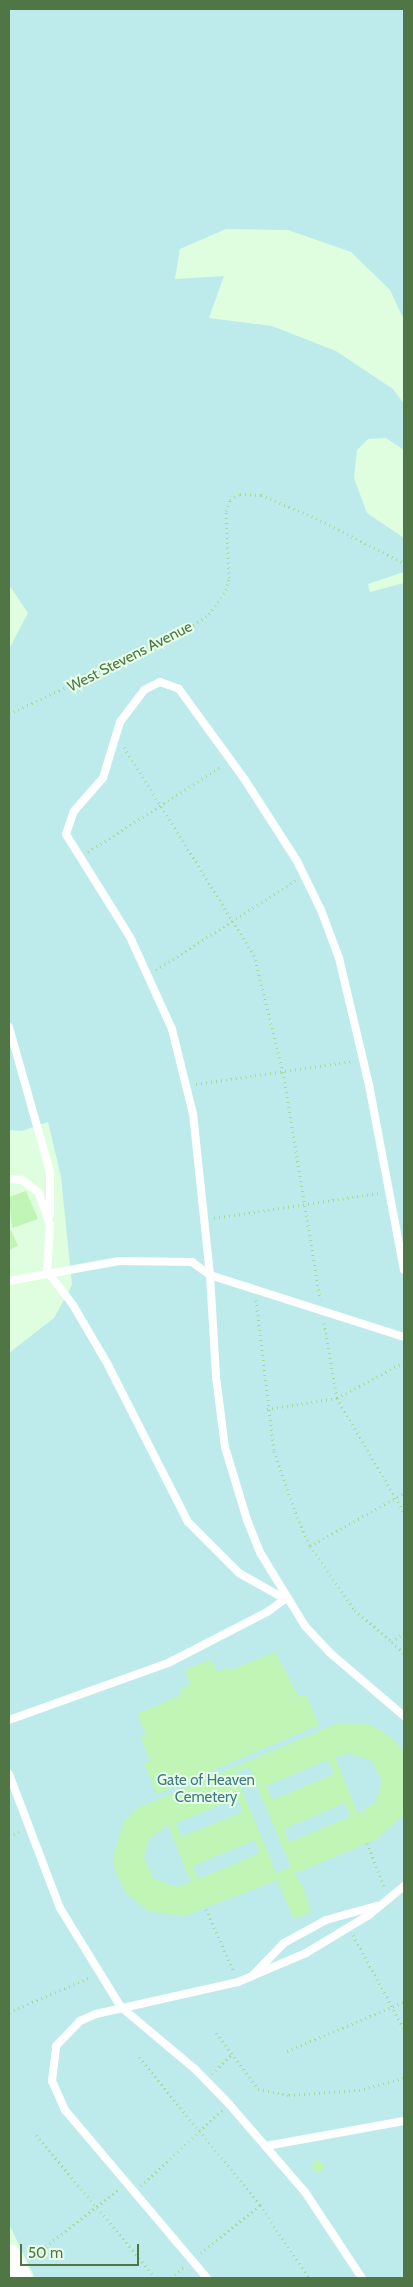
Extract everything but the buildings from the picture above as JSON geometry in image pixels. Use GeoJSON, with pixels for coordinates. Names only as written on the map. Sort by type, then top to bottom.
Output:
{"type":"FeatureCollection","features":[{"type":"Feature","properties":{"kind":"lane"},"geometry":{"type":"LineString","coordinates":[[404,1270],[363,1060],[339,958],[304,875],[231,760],[189,701],[170,684],[150,684],[132,703],[115,734],[103,778],[68,820],[68,841],[130,937],[149,974],[172,1028],[188,1086],[198,1145],[201,1220],[210,1275],[225,1447],[247,1520],[285,1599],[329,1652],[404,1716]]}},
{"type":"Feature","properties":{"kind":"lane"},"geometry":{"type":"LineString","coordinates":[[9,1027],[50,1172],[50,1225],[47,1271],[73,1305],[108,1365],[188,1522],[239,1572],[285,1599]]}},
{"type":"Feature","properties":{"kind":"lane"},"geometry":{"type":"LineString","coordinates":[[9,1179],[22,1180],[39,1193],[50,1225]]}},
{"type":"Feature","properties":{"kind":"lane"},"geometry":{"type":"LineString","coordinates":[[9,1281],[47,1271],[119,1261],[192,1262],[210,1275],[404,1337]]}},
{"type":"Feature","properties":{"kind":"lane"},"geometry":{"type":"LineString","coordinates":[[9,1720],[168,1663],[259,1616],[285,1599]]}},
{"type":"Feature","properties":{"kind":"lane"},"geometry":{"type":"LineString","coordinates":[[9,1774],[49,1884],[98,1974],[121,2007],[206,2080],[229,2104],[325,2219],[362,2278]]}},
{"type":"Feature","properties":{"kind":"lane"},"geometry":{"type":"LineString","coordinates":[[207,2278],[65,2110],[52,2081],[56,2046],[66,2033],[80,2021],[121,2007],[238,1982],[306,1953],[349,1928],[404,1886]]}},
{"type":"Feature","properties":{"kind":"lane"},"geometry":{"type":"LineString","coordinates":[[252,1976],[284,1943],[326,1920],[381,1905]]}},
{"type":"Feature","properties":{"kind":"lane"},"geometry":{"type":"LineString","coordinates":[[266,2146],[404,2121]]}},
{"type":"Feature","properties":{"kind":"path","name":"West Stevens Avenue"},"geometry":{"type":"LineString","coordinates":[[9,714],[185,631],[209,614],[229,578],[226,507],[240,494],[260,495],[316,518],[404,563]]}},
{"type":"Feature","properties":{"kind":"path"},"geometry":{"type":"LineString","coordinates":[[115,734],[254,955],[283,1072],[337,1398],[393,1499],[404,1512]]}},
{"type":"Feature","properties":{"kind":"path"},"geometry":{"type":"LineString","coordinates":[[80,858],[231,760]]}},
{"type":"Feature","properties":{"kind":"path"},"geometry":{"type":"LineString","coordinates":[[149,974],[234,922],[304,875]]}},
{"type":"Feature","properties":{"kind":"path"},"geometry":{"type":"LineString","coordinates":[[188,1086],[363,1060]]}},
{"type":"Feature","properties":{"kind":"path"},"geometry":{"type":"LineString","coordinates":[[201,1220],[388,1192]]}},
{"type":"Feature","properties":{"kind":"path"},"geometry":{"type":"LineString","coordinates":[[256,1289],[266,1409],[283,1482],[310,1546],[355,1610],[404,1653]]}},
{"type":"Feature","properties":{"kind":"path"},"geometry":{"type":"LineString","coordinates":[[266,1409],[337,1398],[404,1362]]}},
{"type":"Feature","properties":{"kind":"path"},"geometry":{"type":"LineString","coordinates":[[310,1546],[404,1493]]}},
{"type":"Feature","properties":{"kind":"path"},"geometry":{"type":"LineString","coordinates":[[392,1642],[404,1632]]}},
{"type":"Feature","properties":{"kind":"path"},"geometry":{"type":"LineString","coordinates":[[367,1843],[389,1899]]}},
{"type":"Feature","properties":{"kind":"path"},"geometry":{"type":"LineString","coordinates":[[206,1909],[238,1982]]}},
{"type":"Feature","properties":{"kind":"path"},"geometry":{"type":"LineString","coordinates":[[349,1928],[394,2007],[404,2029]]}},
{"type":"Feature","properties":{"kind":"path"},"geometry":{"type":"LineString","coordinates":[[9,2012],[98,1974]]}},
{"type":"Feature","properties":{"kind":"path"},"geometry":{"type":"LineString","coordinates":[[288,2051],[404,2002]]}},
{"type":"Feature","properties":{"kind":"path"},"geometry":{"type":"LineString","coordinates":[[216,2033],[258,2089],[290,2095],[359,2090],[404,2078]]}},
{"type":"Feature","properties":{"kind":"path"},"geometry":{"type":"LineString","coordinates":[[206,2080],[231,2055]]}},
{"type":"Feature","properties":{"kind":"path"},"geometry":{"type":"LineString","coordinates":[[139,2057],[260,2205],[309,2278]]}},
{"type":"Feature","properties":{"kind":"path"},"geometry":{"type":"LineString","coordinates":[[135,2192],[229,2104]]}},
{"type":"Feature","properties":{"kind":"path"},"geometry":{"type":"LineString","coordinates":[[36,2135],[156,2278]]}},
{"type":"Feature","properties":{"kind":"path"},"geometry":{"type":"LineString","coordinates":[[16,2267],[97,2208],[127,2182]]}},
{"type":"Feature","properties":{"kind":"path"},"geometry":{"type":"LineString","coordinates":[[171,2278],[260,2205]]}},
{"type":"Feature","properties":{"kind":"green space","name":"Gate of Heaven Cemetery"},"geometry":{"type":"Polygon","coordinates":[[[9,9],[404,9],[404,320],[390,290],[351,252],[288,230],[226,229],[180,249],[175,279],[224,276],[209,318],[272,326],[336,351],[393,389],[404,404],[404,450],[386,438],[368,439],[357,450],[354,478],[367,513],[404,538],[404,572],[368,584],[370,592],[404,583],[404,2278],[35,2278],[9,2224],[9,1353],[54,1318],[72,1285],[61,1177],[48,1122],[22,1131],[9,1130],[9,649],[28,613],[9,585],[9,9]]]}}]}
